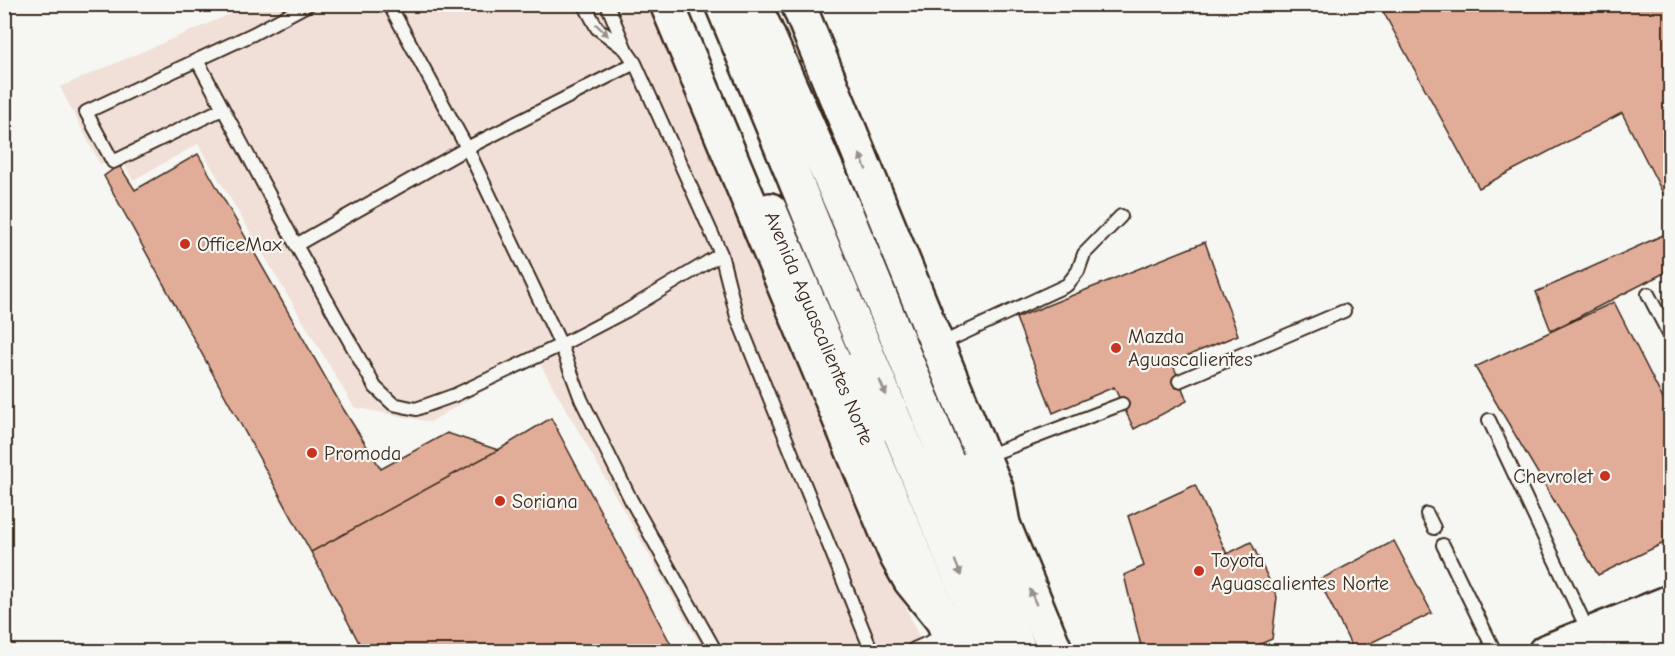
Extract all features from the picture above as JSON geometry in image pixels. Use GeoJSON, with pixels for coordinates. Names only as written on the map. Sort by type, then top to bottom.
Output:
{"type":"FeatureCollection","features":[{"type":"Feature","properties":{"kind":"main road"},"geometry":{"type":"LineString","coordinates":[[667,4],[824,377],[872,501],[910,580],[950,636]]}},
{"type":"Feature","properties":{"kind":"main road","name":"Avenida Aguascalientes Norte"},"geometry":{"type":"LineString","coordinates":[[681,4],[950,636]]}},
{"type":"Feature","properties":{"kind":"main road","name":"Avenida Aguascalientes Norte"},"geometry":{"type":"LineString","coordinates":[[723,4],[753,27],[853,229],[967,509],[1020,651]]}},
{"type":"Feature","properties":{"kind":"main road"},"geometry":{"type":"LineString","coordinates":[[798,4],[997,491],[1003,524],[1056,651]]}},
{"type":"Feature","properties":{"kind":"main road"},"geometry":{"type":"LineString","coordinates":[[753,27],[756,121],[868,408],[868,444]]}},
{"type":"Feature","properties":{"kind":"main road"},"geometry":{"type":"LineString","coordinates":[[753,27],[798,68],[981,495],[1003,524]]}},
{"type":"Feature","properties":{"kind":"main road","name":"Avenida Aguascalientes Norte"},"geometry":{"type":"LineString","coordinates":[[753,27],[819,234],[992,651]]}},
{"type":"Feature","properties":{"kind":"main road"},"geometry":{"type":"LineString","coordinates":[[1545,651],[1671,602]]}},
{"type":"Feature","properties":{"kind":"main road"},"geometry":{"type":"LineString","coordinates":[[1620,651],[1671,631]]}},
{"type":"Feature","properties":{"kind":"lane"},"geometry":{"type":"LineString","coordinates":[[222,109],[113,162],[86,111],[253,34],[309,4]]}},
{"type":"Feature","properties":{"kind":"lane"},"geometry":{"type":"LineString","coordinates":[[389,4],[467,148],[561,345],[581,399],[631,500],[716,651]]}},
{"type":"Feature","properties":{"kind":"lane"},"geometry":{"type":"LineString","coordinates":[[584,4],[597,28],[626,50]]}},
{"type":"Feature","properties":{"kind":"lane"},"geometry":{"type":"LineString","coordinates":[[607,4],[721,254],[737,317],[872,651]]}},
{"type":"Feature","properties":{"kind":"lane"},"geometry":{"type":"LineString","coordinates":[[197,60],[296,246],[375,387],[393,404],[416,410],[455,395],[561,345],[626,311],[721,254]]}},
{"type":"Feature","properties":{"kind":"lane"},"geometry":{"type":"LineString","coordinates":[[296,246],[467,148],[635,63]]}},
{"type":"Feature","properties":{"kind":"lane"},"geometry":{"type":"LineString","coordinates":[[937,345],[1067,285],[1078,271],[1084,254],[1121,216]]}},
{"type":"Feature","properties":{"kind":"lane"},"geometry":{"type":"LineString","coordinates":[[1648,294],[1671,336]]}},
{"type":"Feature","properties":{"kind":"lane"},"geometry":{"type":"LineString","coordinates":[[1179,381],[1344,311]]}},
{"type":"Feature","properties":{"kind":"lane"},"geometry":{"type":"LineString","coordinates":[[983,458],[1122,404]]}},
{"type":"Feature","properties":{"kind":"lane"},"geometry":{"type":"LineString","coordinates":[[1489,420],[1590,634]]}},
{"type":"Feature","properties":{"kind":"lane"},"geometry":{"type":"LineString","coordinates":[[1427,514],[1434,528]]}},
{"type":"Feature","properties":{"kind":"lane"},"geometry":{"type":"LineString","coordinates":[[1443,545],[1494,651]]}},
{"type":"Feature","properties":{"kind":"lane"},"geometry":{"type":"LineString","coordinates":[[912,651],[950,636]]}},
{"type":"Feature","properties":{"kind":"shaded area"},"geometry":{"type":"Polygon","coordinates":[[[231,5],[649,5],[760,276],[925,651],[704,651],[539,362],[430,422],[354,407],[198,144],[133,180],[119,155],[100,164],[60,87],[235,12],[231,5]]]}},
{"type":"Feature","properties":{"kind":"building"},"geometry":{"type":"Polygon","coordinates":[[[1379,4],[1670,4],[1670,207],[1622,113],[1479,188],[1379,4]]]}},
{"type":"Feature","properties":{"kind":"building"},"geometry":{"type":"Polygon","coordinates":[[[198,154],[344,410],[381,469],[447,433],[498,450],[311,552],[104,176],[119,165],[135,190],[198,154]]]}},
{"type":"Feature","properties":{"kind":"building"},"geometry":{"type":"Polygon","coordinates":[[[1670,232],[1670,270],[1551,331],[1536,292],[1670,232]]]}},
{"type":"Feature","properties":{"kind":"building","name":"Mazda Aguascalientes"},"geometry":{"type":"Polygon","coordinates":[[[1205,242],[1238,335],[1172,362],[1187,401],[1134,429],[1114,387],[1053,413],[1016,318],[1205,242]]]}},
{"type":"Feature","properties":{"kind":"building","name":"Chevrolet"},"geometry":{"type":"Polygon","coordinates":[[[1614,302],[1670,413],[1670,540],[1598,575],[1475,367],[1614,302]]]}},
{"type":"Feature","properties":{"kind":"building","name":"Soriana"},"geometry":{"type":"Polygon","coordinates":[[[551,418],[675,652],[364,652],[311,552],[498,450],[551,418]]]}},
{"type":"Feature","properties":{"kind":"building","name":"Toyota Aguascalientes Norte"},"geometry":{"type":"Polygon","coordinates":[[[1195,485],[1227,554],[1251,542],[1277,597],[1272,639],[1242,652],[1148,652],[1141,646],[1124,575],[1144,566],[1128,516],[1195,485]]]}},
{"type":"Feature","properties":{"kind":"building"},"geometry":{"type":"Polygon","coordinates":[[[1394,541],[1432,613],[1354,651],[1319,580],[1394,541]]]}},
{"type":"Feature","properties":{"kind":"place","name":"OfficeMax"},"geometry":{"type":"Point","coordinates":[185,244]}},
{"type":"Feature","properties":{"kind":"place","name":"Mazda Aguascalientes"},"geometry":{"type":"Point","coordinates":[1116,348]}},
{"type":"Feature","properties":{"kind":"place","name":"Promoda"},"geometry":{"type":"Point","coordinates":[312,453]}},
{"type":"Feature","properties":{"kind":"place","name":"Chevrolet"},"geometry":{"type":"Point","coordinates":[1605,476]}},
{"type":"Feature","properties":{"kind":"place","name":"Soriana"},"geometry":{"type":"Point","coordinates":[500,501]}},
{"type":"Feature","properties":{"kind":"place","name":"Toyota Aguascalientes Norte"},"geometry":{"type":"Point","coordinates":[1199,571]}}]}
